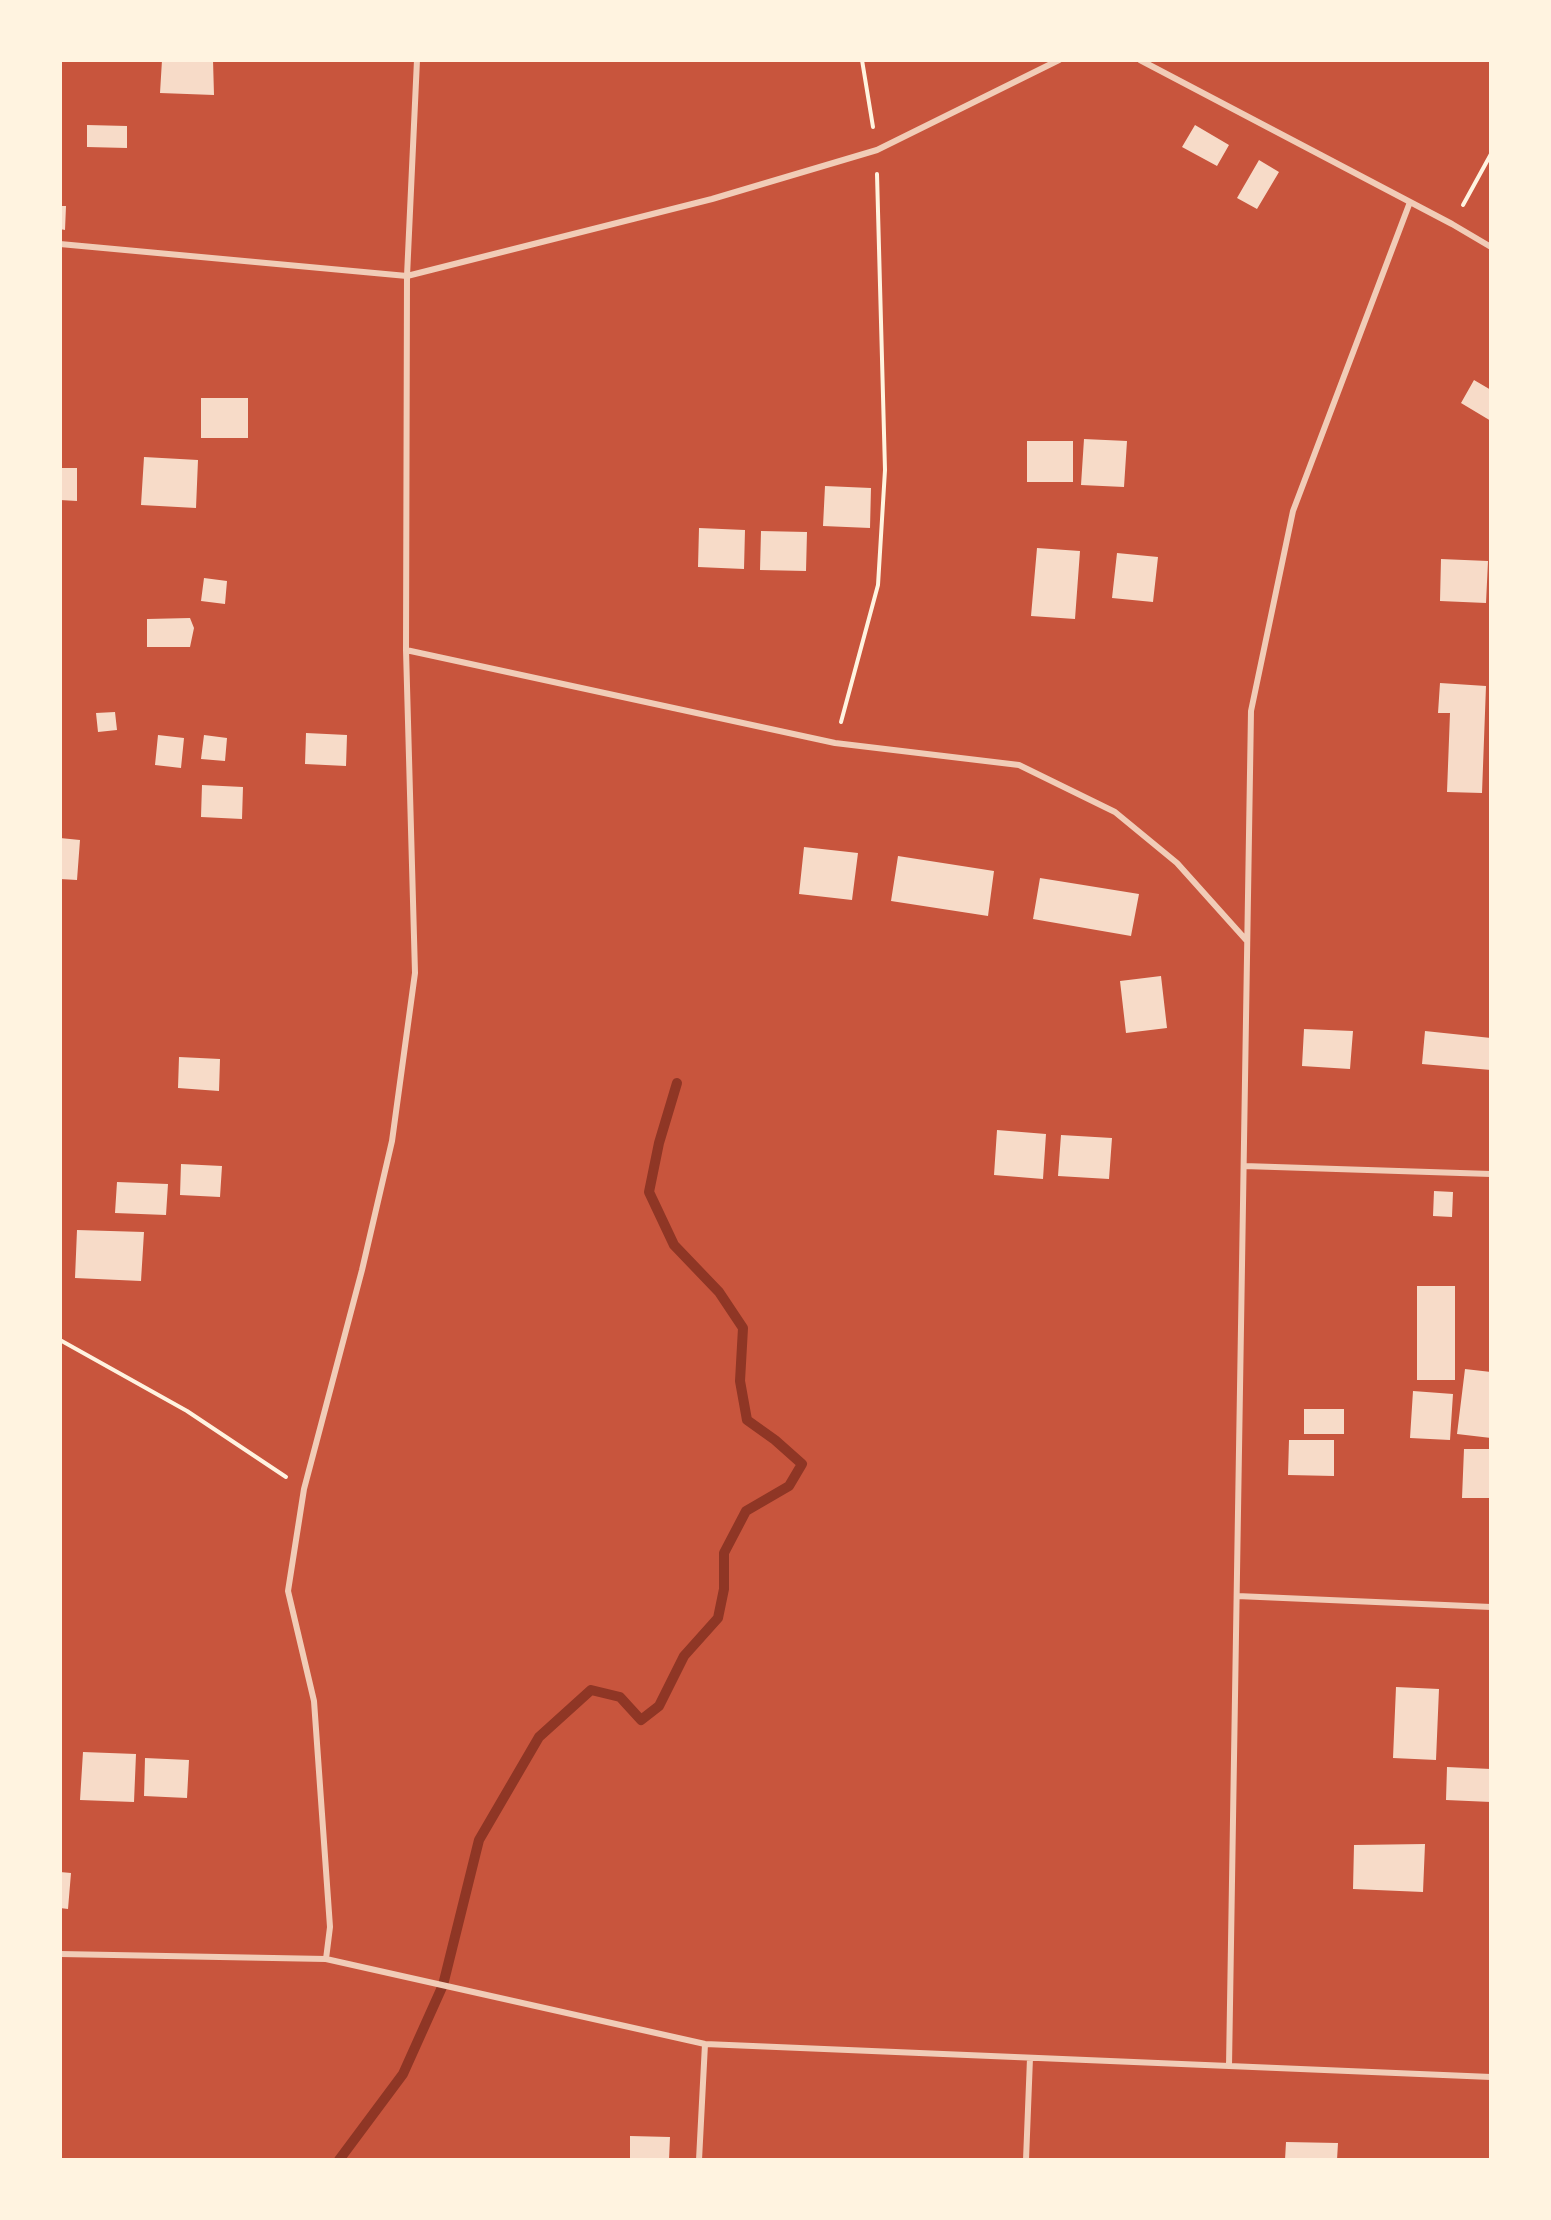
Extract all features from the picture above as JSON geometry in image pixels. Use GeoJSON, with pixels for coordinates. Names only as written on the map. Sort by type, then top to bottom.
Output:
{"type":"FeatureCollection","features":[{"type":"Feature","properties":{"kind":"street"},"geometry":{"type":"LineString","coordinates":[[327,1959],[330,1927],[314,1701],[288,1591],[304,1489],[362,1270],[392,1141],[415,973],[406,650],[407,276],[417,60]]}},
{"type":"Feature","properties":{"kind":"street"},"geometry":{"type":"LineString","coordinates":[[60,243],[407,276],[712,199],[877,150],[1059,60]]}},
{"type":"Feature","properties":{"kind":"street"},"geometry":{"type":"LineString","coordinates":[[1140,60],[1452,224],[1491,247]]}},
{"type":"Feature","properties":{"kind":"street"},"geometry":{"type":"LineString","coordinates":[[1229,2066],[1251,711],[1293,511],[1410,202]]}},
{"type":"Feature","properties":{"kind":"street"},"geometry":{"type":"LineString","coordinates":[[406,650],[835,743],[1019,765],[1115,812],[1177,862],[1247,941]]}},
{"type":"Feature","properties":{"kind":"street"},"geometry":{"type":"LineString","coordinates":[[1244,1166],[1491,1174]]}},
{"type":"Feature","properties":{"kind":"street"},"geometry":{"type":"LineString","coordinates":[[1237,1596],[1491,1606]]}},
{"type":"Feature","properties":{"kind":"street"},"geometry":{"type":"LineString","coordinates":[[60,1954],[327,1959],[705,2044],[1491,2077]]}},
{"type":"Feature","properties":{"kind":"street"},"geometry":{"type":"LineString","coordinates":[[699,2160],[705,2044]]}},
{"type":"Feature","properties":{"kind":"street"},"geometry":{"type":"LineString","coordinates":[[1026,2160],[1030,2058]]}},
{"type":"Feature","properties":{"kind":"path"},"geometry":{"type":"LineString","coordinates":[[835,743],[878,585],[885,470],[877,150],[862,60]]}},
{"type":"Feature","properties":{"kind":"path"},"geometry":{"type":"LineString","coordinates":[[1452,224],[1491,154]]}},
{"type":"Feature","properties":{"kind":"path"},"geometry":{"type":"LineString","coordinates":[[60,1340],[187,1411],[304,1489]]}},
{"type":"Feature","properties":{"kind":"building"},"geometry":{"type":"Polygon","coordinates":[[[162,60],[213,60],[214,95],[160,93],[162,60]]]}},
{"type":"Feature","properties":{"kind":"building"},"geometry":{"type":"Polygon","coordinates":[[[87,125],[127,126],[127,148],[87,147],[87,125]]]}},
{"type":"Feature","properties":{"kind":"building"},"geometry":{"type":"Polygon","coordinates":[[[1195,125],[1229,145],[1217,166],[1182,147],[1195,125]]]}},
{"type":"Feature","properties":{"kind":"building"},"geometry":{"type":"Polygon","coordinates":[[[1259,160],[1279,172],[1257,209],[1237,198],[1259,160]]]}},
{"type":"Feature","properties":{"kind":"building"},"geometry":{"type":"Polygon","coordinates":[[[60,206],[66,206],[65,230],[60,229],[60,206]]]}},
{"type":"Feature","properties":{"kind":"building"},"geometry":{"type":"Polygon","coordinates":[[[1474,380],[1491,390],[1491,421],[1461,403],[1474,380]]]}},
{"type":"Feature","properties":{"kind":"building"},"geometry":{"type":"Polygon","coordinates":[[[201,398],[248,398],[248,438],[201,438],[201,398]]]}},
{"type":"Feature","properties":{"kind":"building"},"geometry":{"type":"Polygon","coordinates":[[[1084,439],[1127,441],[1124,487],[1081,485],[1084,439]]]}},
{"type":"Feature","properties":{"kind":"building"},"geometry":{"type":"Polygon","coordinates":[[[1027,441],[1073,441],[1073,482],[1027,482],[1027,441]]]}},
{"type":"Feature","properties":{"kind":"building"},"geometry":{"type":"Polygon","coordinates":[[[144,457],[198,460],[196,508],[141,505],[144,457]]]}},
{"type":"Feature","properties":{"kind":"building"},"geometry":{"type":"Polygon","coordinates":[[[60,468],[77,468],[77,501],[60,500],[60,468]]]}},
{"type":"Feature","properties":{"kind":"building"},"geometry":{"type":"Polygon","coordinates":[[[825,486],[871,488],[870,528],[823,526],[825,486]]]}},
{"type":"Feature","properties":{"kind":"building"},"geometry":{"type":"Polygon","coordinates":[[[699,528],[745,530],[744,569],[698,567],[699,528]]]}},
{"type":"Feature","properties":{"kind":"building"},"geometry":{"type":"Polygon","coordinates":[[[761,531],[807,532],[806,571],[760,570],[761,531]]]}},
{"type":"Feature","properties":{"kind":"building"},"geometry":{"type":"Polygon","coordinates":[[[1037,548],[1080,551],[1075,619],[1031,616],[1037,548]]]}},
{"type":"Feature","properties":{"kind":"building"},"geometry":{"type":"Polygon","coordinates":[[[1117,553],[1158,557],[1153,602],[1112,598],[1117,553]]]}},
{"type":"Feature","properties":{"kind":"building"},"geometry":{"type":"Polygon","coordinates":[[[1441,559],[1488,561],[1486,603],[1440,601],[1441,559]]]}},
{"type":"Feature","properties":{"kind":"building"},"geometry":{"type":"Polygon","coordinates":[[[204,578],[227,581],[225,604],[201,601],[204,578]]]}},
{"type":"Feature","properties":{"kind":"building"},"geometry":{"type":"Polygon","coordinates":[[[190,618],[194,628],[190,647],[147,647],[147,619],[190,618]]]}},
{"type":"Feature","properties":{"kind":"building"},"geometry":{"type":"Polygon","coordinates":[[[1440,683],[1486,686],[1482,793],[1447,792],[1450,713],[1438,713],[1440,683]]]}},
{"type":"Feature","properties":{"kind":"building"},"geometry":{"type":"Polygon","coordinates":[[[115,712],[117,730],[98,732],[96,713],[115,712]]]}},
{"type":"Feature","properties":{"kind":"building"},"geometry":{"type":"Polygon","coordinates":[[[306,733],[347,735],[346,766],[305,764],[306,733]]]}},
{"type":"Feature","properties":{"kind":"building"},"geometry":{"type":"Polygon","coordinates":[[[158,735],[184,738],[181,768],[155,765],[158,735]]]}},
{"type":"Feature","properties":{"kind":"building"},"geometry":{"type":"Polygon","coordinates":[[[204,735],[227,738],[225,761],[201,759],[204,735]]]}},
{"type":"Feature","properties":{"kind":"building"},"geometry":{"type":"Polygon","coordinates":[[[202,785],[243,787],[242,819],[201,817],[202,785]]]}},
{"type":"Feature","properties":{"kind":"building"},"geometry":{"type":"Polygon","coordinates":[[[60,838],[80,840],[77,880],[60,879],[60,838]]]}},
{"type":"Feature","properties":{"kind":"building"},"geometry":{"type":"Polygon","coordinates":[[[804,847],[858,853],[852,900],[799,894],[804,847]]]}},
{"type":"Feature","properties":{"kind":"building"},"geometry":{"type":"Polygon","coordinates":[[[898,856],[994,871],[988,916],[891,901],[898,856]]]}},
{"type":"Feature","properties":{"kind":"building"},"geometry":{"type":"Polygon","coordinates":[[[1040,878],[1139,894],[1131,936],[1033,919],[1040,878]]]}},
{"type":"Feature","properties":{"kind":"building"},"geometry":{"type":"Polygon","coordinates":[[[1161,976],[1167,1028],[1126,1033],[1120,981],[1161,976]]]}},
{"type":"Feature","properties":{"kind":"building"},"geometry":{"type":"Polygon","coordinates":[[[1304,1029],[1353,1031],[1350,1069],[1302,1066],[1304,1029]]]}},
{"type":"Feature","properties":{"kind":"building"},"geometry":{"type":"Polygon","coordinates":[[[1425,1031],[1491,1038],[1491,1070],[1422,1064],[1425,1031]]]}},
{"type":"Feature","properties":{"kind":"building"},"geometry":{"type":"Polygon","coordinates":[[[179,1057],[220,1059],[219,1091],[178,1088],[179,1057]]]}},
{"type":"Feature","properties":{"kind":"building"},"geometry":{"type":"Polygon","coordinates":[[[997,1130],[1046,1134],[1043,1179],[994,1175],[997,1130]]]}},
{"type":"Feature","properties":{"kind":"building"},"geometry":{"type":"Polygon","coordinates":[[[1061,1135],[1112,1138],[1109,1179],[1058,1176],[1061,1135]]]}},
{"type":"Feature","properties":{"kind":"building"},"geometry":{"type":"Polygon","coordinates":[[[181,1164],[222,1166],[220,1197],[180,1195],[181,1164]]]}},
{"type":"Feature","properties":{"kind":"building"},"geometry":{"type":"Polygon","coordinates":[[[117,1182],[168,1184],[166,1215],[115,1213],[117,1182]]]}},
{"type":"Feature","properties":{"kind":"building"},"geometry":{"type":"Polygon","coordinates":[[[1434,1191],[1453,1192],[1452,1217],[1433,1216],[1434,1191]]]}},
{"type":"Feature","properties":{"kind":"building"},"geometry":{"type":"Polygon","coordinates":[[[77,1230],[144,1232],[141,1281],[75,1278],[77,1230]]]}},
{"type":"Feature","properties":{"kind":"building"},"geometry":{"type":"Polygon","coordinates":[[[1417,1286],[1455,1286],[1455,1380],[1417,1380],[1417,1286]]]}},
{"type":"Feature","properties":{"kind":"building"},"geometry":{"type":"Polygon","coordinates":[[[1465,1369],[1491,1372],[1491,1438],[1457,1434],[1465,1369]]]}},
{"type":"Feature","properties":{"kind":"building"},"geometry":{"type":"Polygon","coordinates":[[[1413,1391],[1453,1394],[1450,1440],[1410,1438],[1413,1391]]]}},
{"type":"Feature","properties":{"kind":"building"},"geometry":{"type":"Polygon","coordinates":[[[1304,1409],[1344,1409],[1344,1434],[1304,1434],[1304,1409]]]}},
{"type":"Feature","properties":{"kind":"building"},"geometry":{"type":"Polygon","coordinates":[[[1289,1440],[1334,1440],[1334,1476],[1288,1475],[1289,1440]]]}},
{"type":"Feature","properties":{"kind":"building"},"geometry":{"type":"Polygon","coordinates":[[[1464,1449],[1491,1449],[1491,1498],[1462,1498],[1464,1449]]]}},
{"type":"Feature","properties":{"kind":"building"},"geometry":{"type":"Polygon","coordinates":[[[1396,1687],[1439,1689],[1436,1760],[1393,1758],[1396,1687]]]}},
{"type":"Feature","properties":{"kind":"building"},"geometry":{"type":"Polygon","coordinates":[[[83,1752],[136,1754],[134,1802],[80,1800],[83,1752]]]}},
{"type":"Feature","properties":{"kind":"building"},"geometry":{"type":"Polygon","coordinates":[[[145,1758],[189,1760],[187,1798],[144,1796],[145,1758]]]}},
{"type":"Feature","properties":{"kind":"building"},"geometry":{"type":"Polygon","coordinates":[[[1447,1767],[1491,1769],[1491,1802],[1446,1800],[1447,1767]]]}},
{"type":"Feature","properties":{"kind":"building"},"geometry":{"type":"Polygon","coordinates":[[[1425,1844],[1423,1892],[1353,1889],[1354,1845],[1425,1844]]]}},
{"type":"Feature","properties":{"kind":"building"},"geometry":{"type":"Polygon","coordinates":[[[60,1872],[71,1873],[68,1909],[60,1908],[60,1872]]]}},
{"type":"Feature","properties":{"kind":"building"},"geometry":{"type":"Polygon","coordinates":[[[630,2136],[670,2137],[669,2160],[630,2160],[630,2136]]]}},
{"type":"Feature","properties":{"kind":"building"},"geometry":{"type":"Polygon","coordinates":[[[1286,2142],[1338,2143],[1337,2160],[1285,2160],[1286,2142]]]}},
{"type":"Feature","properties":{"kind":"waterway"},"geometry":{"type":"LineString","coordinates":[[339,2160],[403,2074],[443,1985],[479,1840],[539,1737],[591,1690],[620,1697],[641,1720],[659,1706],[684,1656],[718,1618],[724,1589],[724,1553],[746,1511],[789,1486],[802,1464],[775,1440],[747,1420],[740,1381],[743,1328],[719,1292],[674,1245],[649,1192],[659,1143],[677,1083]]}}]}
